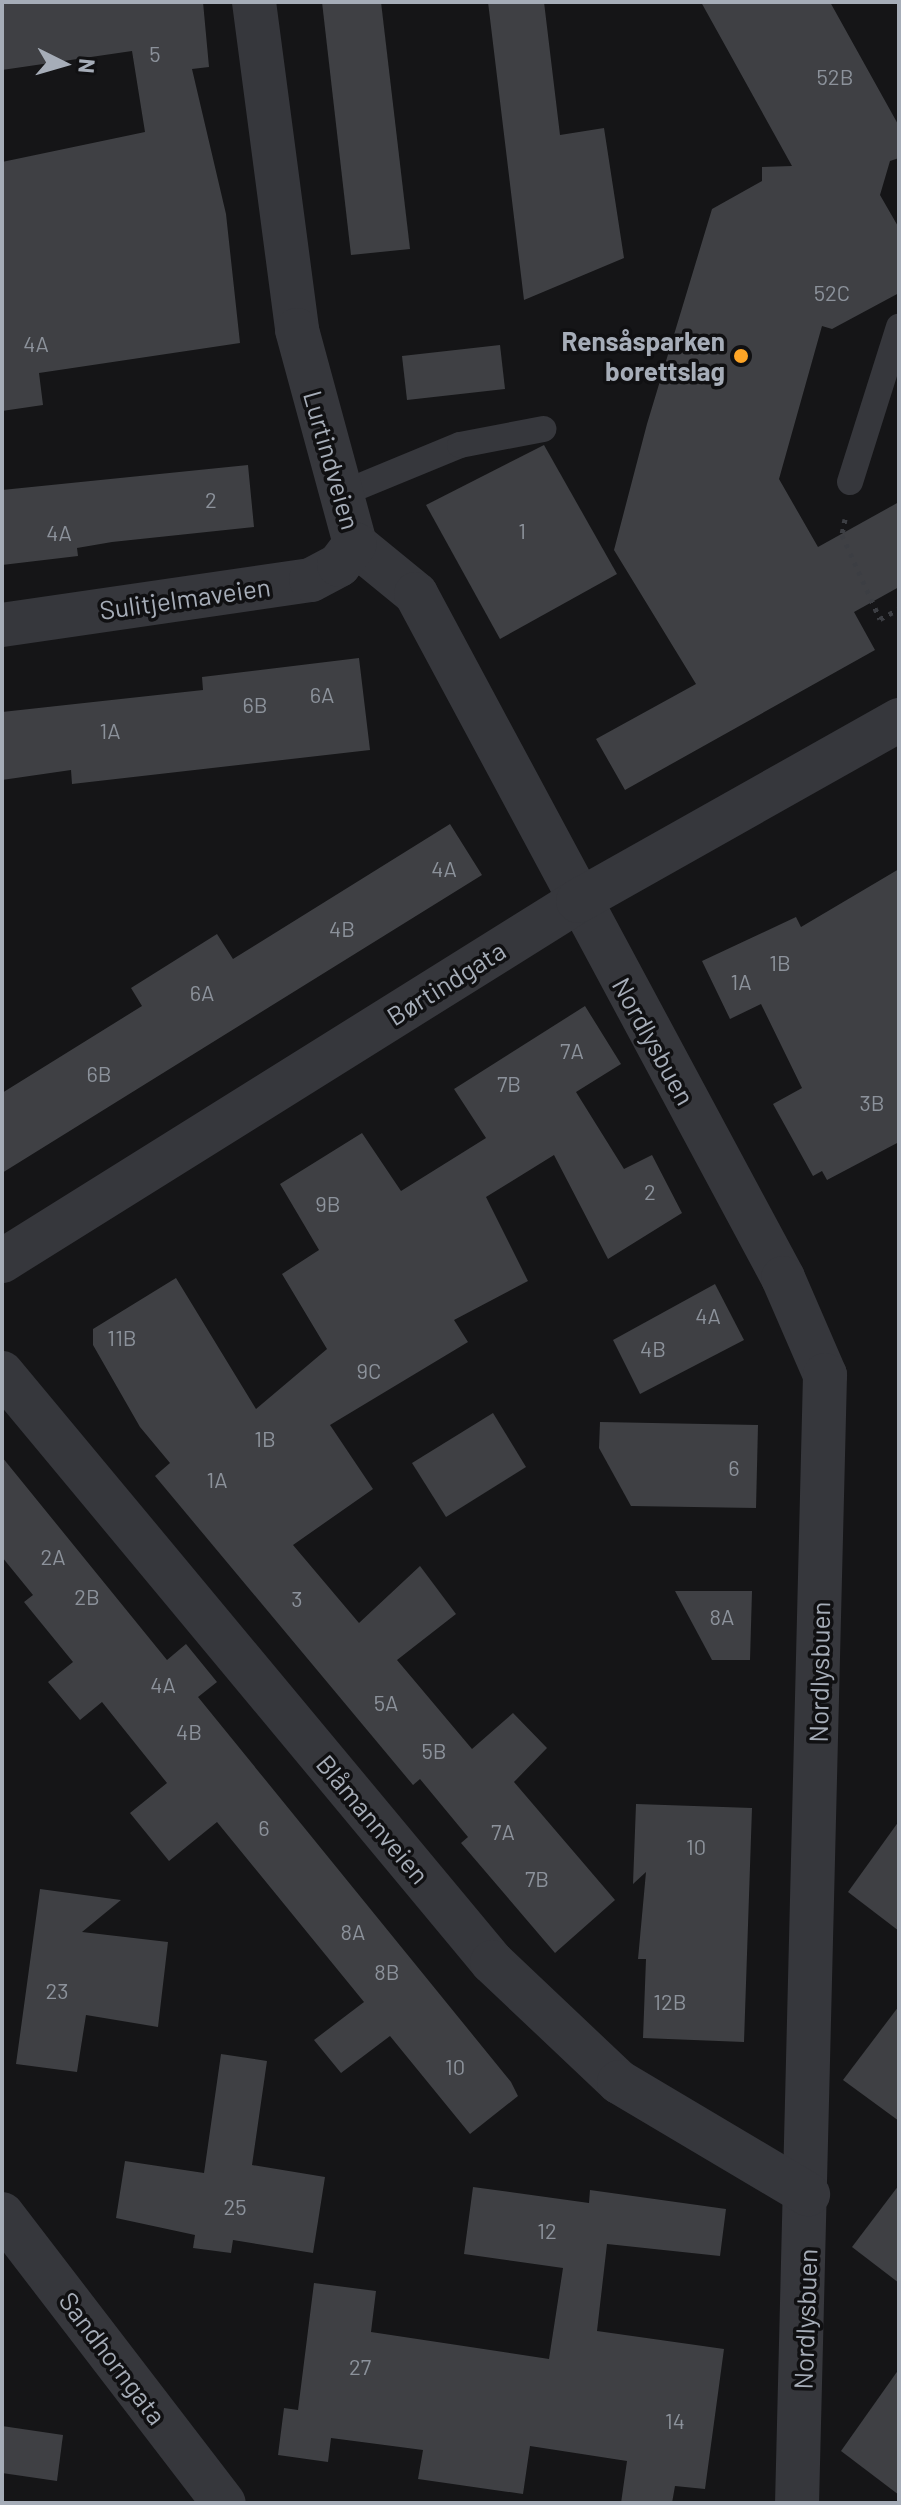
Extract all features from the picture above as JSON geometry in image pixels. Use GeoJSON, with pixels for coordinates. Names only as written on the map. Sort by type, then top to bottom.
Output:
{"type":"FeatureCollection","features":[{"type":"Feature","properties":{"kind":"street","name":"Lurtindveien"},"geometry":{"type":"LineString","coordinates":[[254,2],[297,330],[316,420],[346,492],[355,544],[416,594],[578,901]]}},
{"type":"Feature","properties":{"kind":"street","name":"Sulitjelmaveien"},"geometry":{"type":"LineString","coordinates":[[2,625],[311,580],[339,565],[355,544]]}},
{"type":"Feature","properties":{"kind":"street","name":"Børtindgata"},"geometry":{"type":"LineString","coordinates":[[2,1261],[578,901],[899,720]]}},
{"type":"Feature","properties":{"kind":"street","name":"Nordlysbuen"},"geometry":{"type":"LineString","coordinates":[[578,901],[783,1278],[825,1375],[808,2194],[797,2503]]}},
{"type":"Feature","properties":{"kind":"street","name":"Blåmannveien"},"geometry":{"type":"LineString","coordinates":[[2,1373],[492,1962],[619,2082],[808,2194]]}},
{"type":"Feature","properties":{"kind":"street","name":"Sandhorngata"},"geometry":{"type":"LineString","coordinates":[[2,2214],[224,2503]]}},
{"type":"Feature","properties":{"kind":"lane"},"geometry":{"type":"LineString","coordinates":[[850,482],[899,327]]}},
{"type":"Feature","properties":{"kind":"lane"},"geometry":{"type":"LineString","coordinates":[[346,492],[460,445],[543,429]]}},
{"type":"Feature","properties":{"kind":"path"},"geometry":{"type":"LineString","coordinates":[[850,482],[842,535],[880,619],[899,609]]}},
{"type":"Feature","properties":{"kind":"building"},"geometry":{"type":"Polygon","coordinates":[[[2,2],[203,2],[209,67],[192,69],[226,214],[240,343],[39,373],[43,405],[2,411],[2,162],[145,132],[132,51],[2,70],[2,2]]]}},
{"type":"Feature","properties":{"kind":"building"},"geometry":{"type":"Polygon","coordinates":[[[322,2],[381,2],[410,249],[351,255],[322,2]]]}},
{"type":"Feature","properties":{"kind":"building"},"geometry":{"type":"Polygon","coordinates":[[[488,2],[544,2],[560,135],[604,128],[624,258],[524,300],[488,2]]]}},
{"type":"Feature","properties":{"kind":"building","name":"Rensåsparken borettslag"},"geometry":{"type":"Polygon","coordinates":[[[701,2],[830,2],[899,126],[899,158],[890,161],[880,195],[899,228],[899,293],[832,329],[822,326],[779,479],[818,547],[899,502],[899,587],[854,612],[875,650],[625,790],[596,739],[696,684],[614,550],[647,424],[712,209],[762,181],[762,167],[792,166],[701,2]]]}},
{"type":"Feature","properties":{"kind":"building"},"geometry":{"type":"Polygon","coordinates":[[[500,345],[505,389],[407,400],[402,356],[500,345]]]}},
{"type":"Feature","properties":{"kind":"building"},"geometry":{"type":"Polygon","coordinates":[[[544,445],[617,574],[500,639],[426,505],[544,445]]]}},
{"type":"Feature","properties":{"kind":"building"},"geometry":{"type":"Polygon","coordinates":[[[248,465],[254,527],[112,542],[77,548],[78,556],[2,565],[2,490],[248,465]]]}},
{"type":"Feature","properties":{"kind":"building"},"geometry":{"type":"Polygon","coordinates":[[[359,658],[370,750],[72,784],[71,770],[2,780],[2,712],[203,690],[202,677],[359,658]]]}},
{"type":"Feature","properties":{"kind":"building"},"geometry":{"type":"Polygon","coordinates":[[[450,824],[482,875],[2,1173],[2,1093],[142,1006],[131,988],[217,934],[233,959],[450,824]]]}},
{"type":"Feature","properties":{"kind":"building"},"geometry":{"type":"Polygon","coordinates":[[[899,869],[899,1142],[827,1180],[822,1171],[813,1176],[773,1104],[802,1088],[761,1004],[730,1019],[702,961],[796,917],[801,927],[899,869]]]}},
{"type":"Feature","properties":{"kind":"building"},"geometry":{"type":"Polygon","coordinates":[[[585,1006],[621,1064],[576,1092],[624,1169],[652,1155],[682,1213],[608,1259],[554,1155],[486,1197],[528,1281],[454,1320],[468,1342],[330,1425],[373,1489],[293,1545],[359,1623],[420,1566],[456,1614],[397,1660],[472,1749],[513,1713],[547,1748],[514,1782],[615,1900],[555,1953],[461,1843],[468,1837],[420,1779],[413,1785],[155,1476],[170,1463],[140,1427],[93,1345],[93,1329],[176,1278],[256,1409],[327,1349],[282,1274],[319,1250],[280,1184],[362,1133],[401,1191],[486,1138],[454,1089],[585,1006]]]}},
{"type":"Feature","properties":{"kind":"building"},"geometry":{"type":"Polygon","coordinates":[[[715,1284],[744,1340],[640,1394],[613,1340],[715,1284]]]}},
{"type":"Feature","properties":{"kind":"building"},"geometry":{"type":"Polygon","coordinates":[[[493,1413],[526,1467],[446,1517],[412,1463],[493,1413]]]}},
{"type":"Feature","properties":{"kind":"building"},"geometry":{"type":"Polygon","coordinates":[[[600,1422],[758,1425],[756,1508],[631,1506],[599,1448],[600,1422]]]}},
{"type":"Feature","properties":{"kind":"building"},"geometry":{"type":"Polygon","coordinates":[[[2,1457],[167,1660],[186,1644],[217,1682],[198,1697],[511,2082],[518,2096],[470,2134],[390,2036],[341,2073],[314,2040],[364,2002],[217,1822],[169,1861],[130,1813],[167,1783],[102,1702],[80,1720],[48,1682],[73,1662],[24,1602],[33,1595],[2,1557],[2,1457]]]}},
{"type":"Feature","properties":{"kind":"building"},"geometry":{"type":"Polygon","coordinates":[[[675,1591],[752,1591],[750,1660],[712,1660],[675,1591]]]}},
{"type":"Feature","properties":{"kind":"building"},"geometry":{"type":"Polygon","coordinates":[[[636,1804],[752,1808],[744,2042],[643,2038],[646,1959],[638,1959],[646,1872],[633,1884],[636,1804]]]}},
{"type":"Feature","properties":{"kind":"building"},"geometry":{"type":"Polygon","coordinates":[[[899,1821],[899,1931],[848,1892],[899,1821]]]}},
{"type":"Feature","properties":{"kind":"building"},"geometry":{"type":"Polygon","coordinates":[[[40,1889],[121,1900],[82,1932],[168,1942],[158,2027],[86,2015],[77,2072],[16,2064],[40,1889]]]}},
{"type":"Feature","properties":{"kind":"building"},"geometry":{"type":"Polygon","coordinates":[[[899,2006],[899,2121],[843,2080],[899,2006]]]}},
{"type":"Feature","properties":{"kind":"building"},"geometry":{"type":"Polygon","coordinates":[[[221,2054],[267,2061],[252,2165],[325,2177],[313,2253],[233,2240],[231,2253],[193,2248],[195,2235],[116,2218],[125,2161],[204,2173],[221,2054]]]}},
{"type":"Feature","properties":{"kind":"building"},"geometry":{"type":"Polygon","coordinates":[[[899,2185],[899,2283],[852,2247],[899,2185]]]}},
{"type":"Feature","properties":{"kind":"building"},"geometry":{"type":"Polygon","coordinates":[[[473,2187],[589,2203],[590,2190],[726,2209],[720,2256],[607,2244],[597,2331],[724,2349],[705,2489],[675,2486],[672,2503],[621,2503],[627,2461],[530,2446],[523,2494],[418,2479],[423,2450],[331,2438],[328,2462],[278,2455],[284,2408],[298,2410],[314,2283],[376,2291],[371,2332],[549,2359],[563,2268],[464,2254],[473,2187]]]}},
{"type":"Feature","properties":{"kind":"building"},"geometry":{"type":"Polygon","coordinates":[[[899,2369],[899,2495],[841,2451],[899,2369]]]}},
{"type":"Feature","properties":{"kind":"building"},"geometry":{"type":"Polygon","coordinates":[[[2,2426],[63,2435],[57,2481],[2,2473],[2,2426]]]}},
{"type":"Feature","properties":{"kind":"place","name":"Rensåsparken borettslag"},"geometry":{"type":"Point","coordinates":[741,356]}}]}
